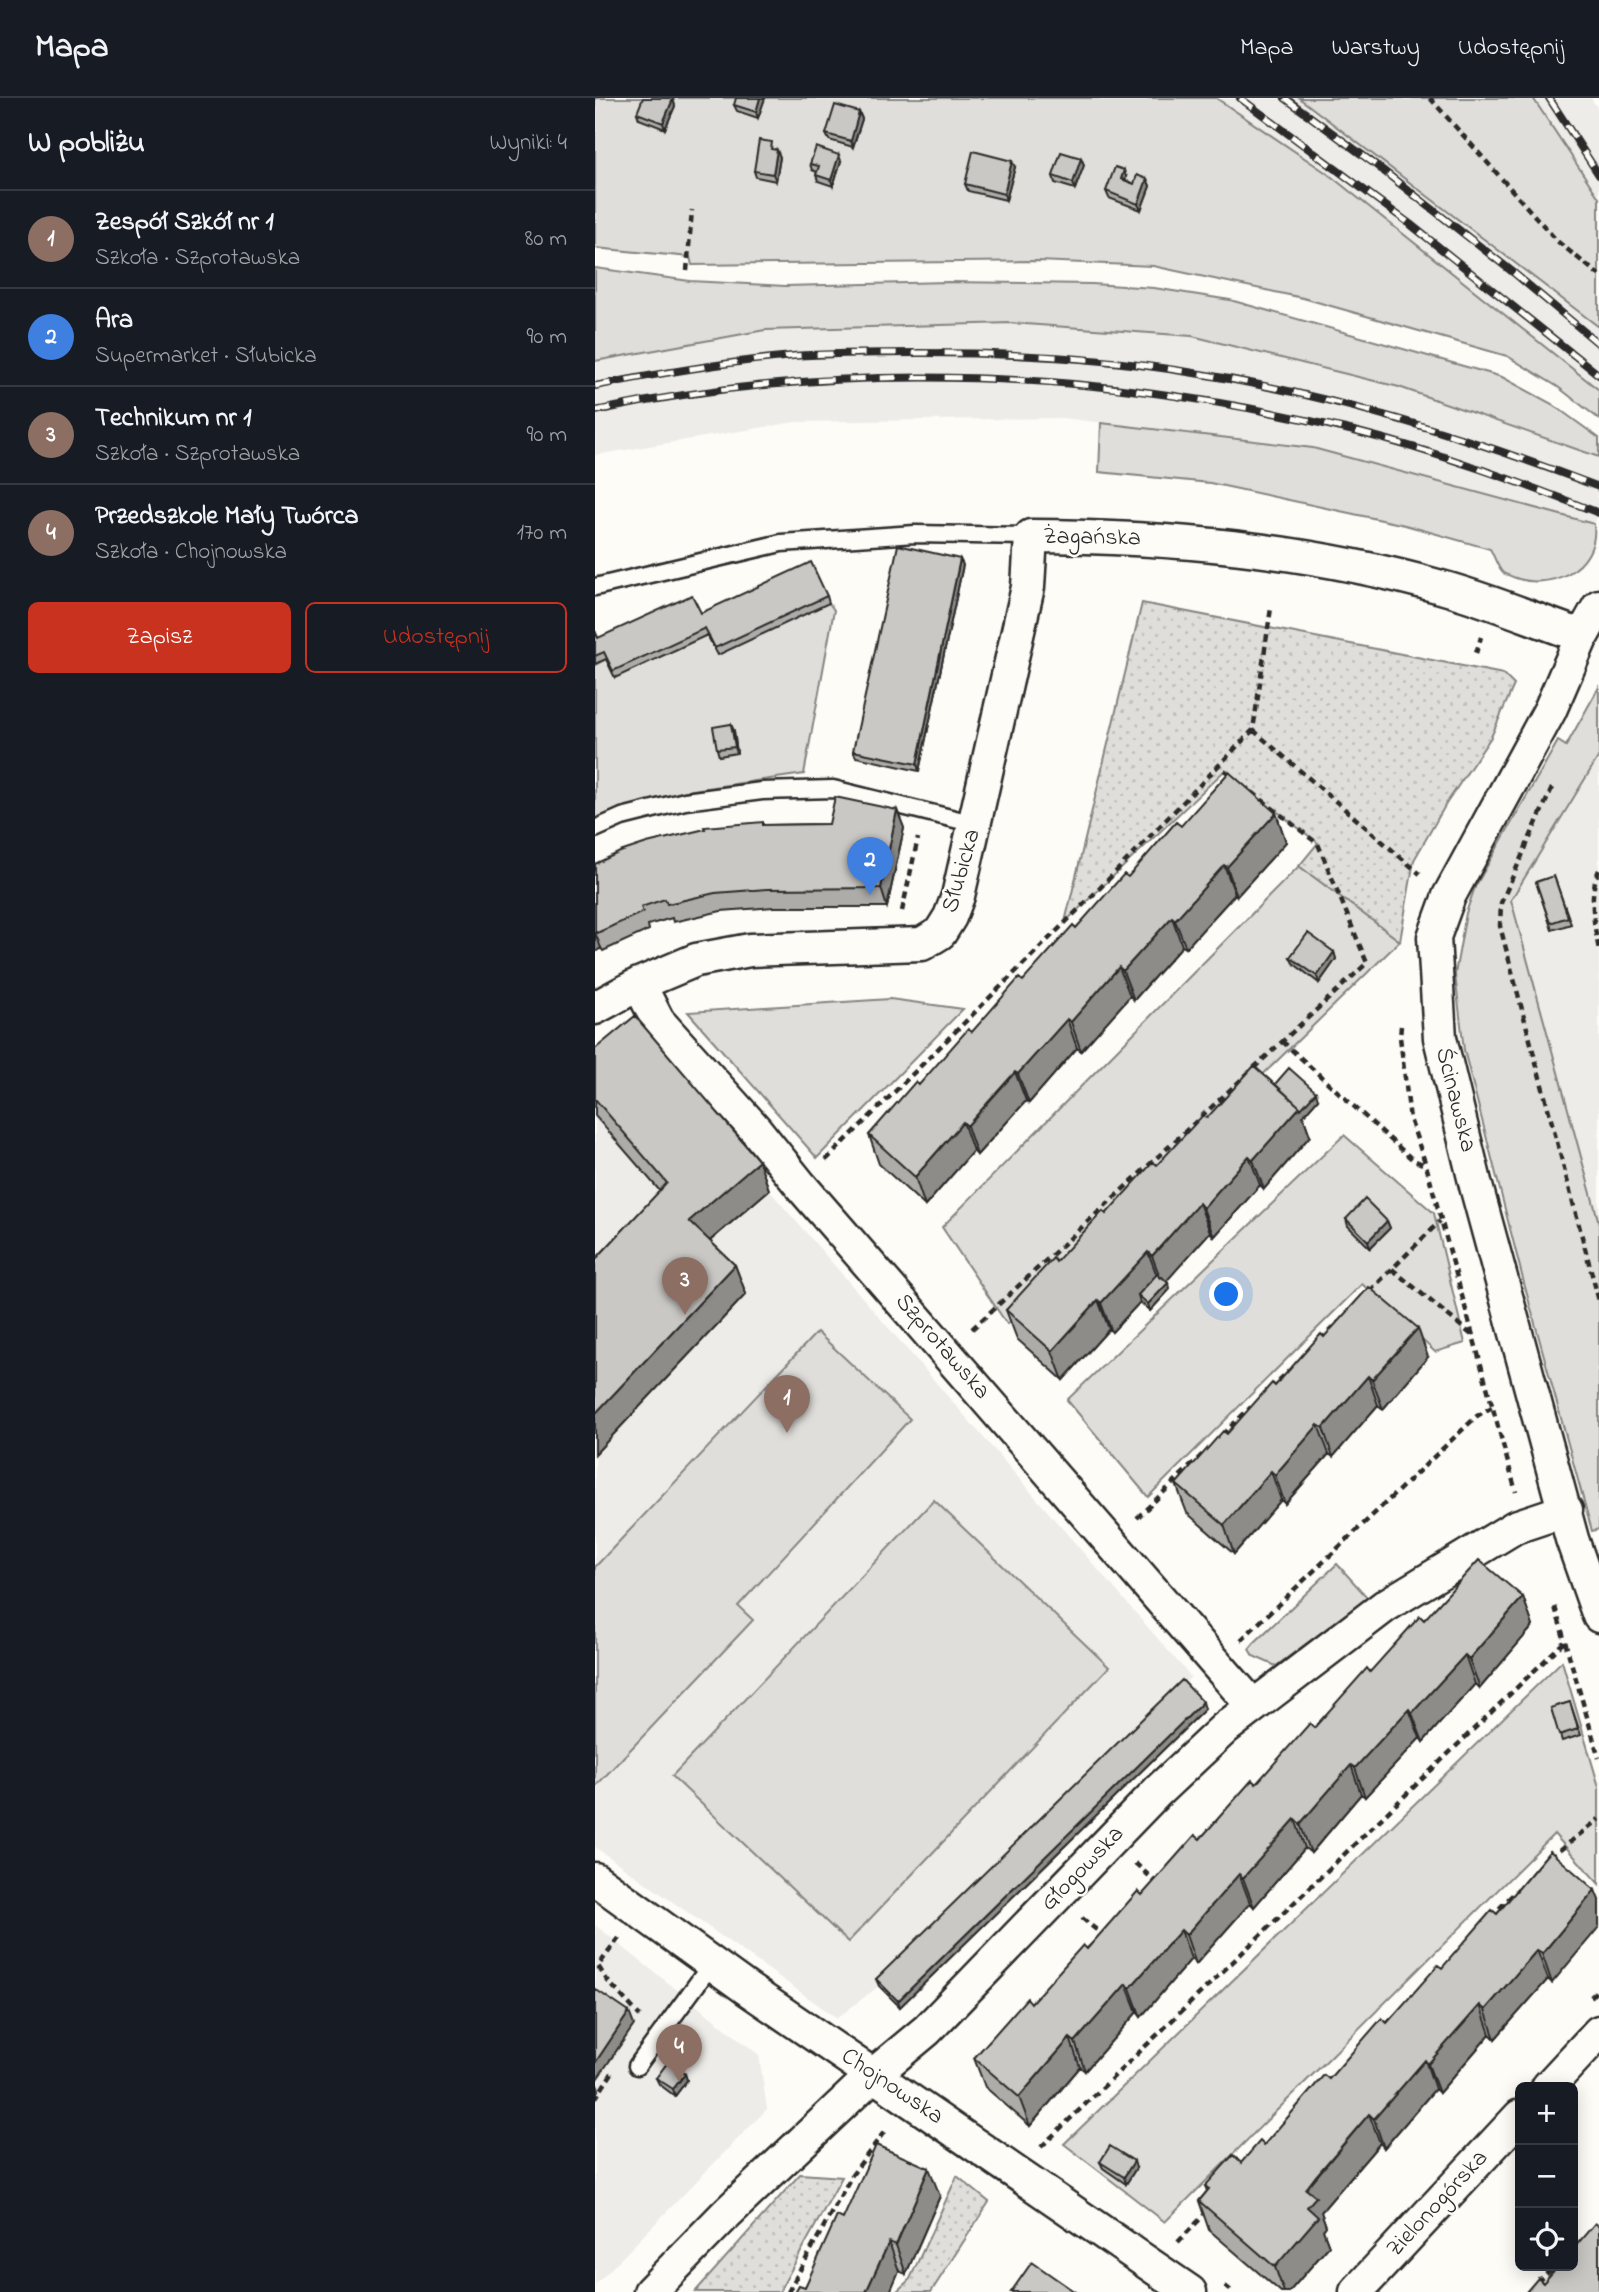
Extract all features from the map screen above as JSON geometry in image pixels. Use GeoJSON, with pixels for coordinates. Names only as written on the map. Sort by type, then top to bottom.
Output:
{"type":"FeatureCollection","features":[{"type":"Feature","properties":{"kind":"street","name":"Żagańska"},"geometry":{"type":"LineString","coordinates":[[1031,536],[1126,537],[1207,543],[1360,567],[1443,587],[1582,636]]}},
{"type":"Feature","properties":{"kind":"street","name":"Słubicka"},"geometry":{"type":"LineString","coordinates":[[595,1007],[639,984],[696,960],[750,950],[922,944],[940,933],[958,896],[975,824],[1028,587],[1031,536]]}},
{"type":"Feature","properties":{"kind":"street","name":"Ścinawska"},"geometry":{"type":"LineString","coordinates":[[1599,606],[1582,636],[1550,710],[1449,896],[1434,937],[1440,1038],[1476,1186],[1572,1539],[1599,1615]]}},
{"type":"Feature","properties":{"kind":"street","name":"Szprotawska"},"geometry":{"type":"LineString","coordinates":[[639,984],[659,1021],[756,1129],[801,1186],[1253,1706]]}},
{"type":"Feature","properties":{"kind":"street","name":"Głogowska"},"geometry":{"type":"LineString","coordinates":[[650,2292],[727,2213],[873,2075],[927,2030],[1158,1791],[1253,1706],[1385,1606],[1466,1555],[1515,1527],[1566,1510]]}},
{"type":"Feature","properties":{"kind":"street","name":"Chojnowska"},"geometry":{"type":"LineString","coordinates":[[595,1879],[746,1988],[1190,2292]]}},
{"type":"Feature","properties":{"kind":"street"},"geometry":{"type":"LineString","coordinates":[[1553,2082],[1599,2032]]}},
{"type":"Feature","properties":{"kind":"street","name":"Zielonogórska"},"geometry":{"type":"LineString","coordinates":[[1356,2292],[1515,2121]]}},
{"type":"Feature","properties":{"kind":"lane","name":"Żagańska"},"geometry":{"type":"LineString","coordinates":[[595,587],[781,543],[915,534],[1031,536]]}},
{"type":"Feature","properties":{"kind":"lane"},"geometry":{"type":"LineString","coordinates":[[595,829],[622,817],[685,801],[762,791],[833,789],[975,824]]}},
{"type":"Feature","properties":{"kind":"lane"},"geometry":{"type":"LineString","coordinates":[[638,2066],[713,1962]]}},
{"type":"Feature","properties":{"kind":"path"},"geometry":{"type":"LineString","coordinates":[[1430,98],[1557,241],[1599,275]]}},
{"type":"Feature","properties":{"kind":"path"},"geometry":{"type":"LineString","coordinates":[[687,271],[692,210]]}},
{"type":"Feature","properties":{"kind":"path"},"geometry":{"type":"LineString","coordinates":[[818,1168],[1098,890],[1253,730],[1271,608]]}},
{"type":"Feature","properties":{"kind":"path"},"geometry":{"type":"LineString","coordinates":[[1253,730],[1423,876]]}},
{"type":"Feature","properties":{"kind":"path"},"geometry":{"type":"LineString","coordinates":[[1224,770],[1235,778]]}},
{"type":"Feature","properties":{"kind":"path"},"geometry":{"type":"LineString","coordinates":[[1556,779],[1501,903],[1500,926],[1599,1301]]}},
{"type":"Feature","properties":{"kind":"path"},"geometry":{"type":"LineString","coordinates":[[964,1337],[1367,963],[1318,844],[1245,787]]}},
{"type":"Feature","properties":{"kind":"path"},"geometry":{"type":"LineString","coordinates":[[904,908],[924,811]]}},
{"type":"Feature","properties":{"kind":"path"},"geometry":{"type":"LineString","coordinates":[[1599,870],[1595,878],[1593,921],[1599,950]]}},
{"type":"Feature","properties":{"kind":"path"},"geometry":{"type":"LineString","coordinates":[[1282,1041],[1413,1160],[1426,1165],[1526,1523]]}},
{"type":"Feature","properties":{"kind":"path"},"geometry":{"type":"LineString","coordinates":[[1363,1298],[1440,1221]]}},
{"type":"Feature","properties":{"kind":"path"},"geometry":{"type":"LineString","coordinates":[[1392,1269],[1474,1336]]}},
{"type":"Feature","properties":{"kind":"path"},"geometry":{"type":"LineString","coordinates":[[1314,1346],[1343,1317]]}},
{"type":"Feature","properties":{"kind":"path"},"geometry":{"type":"LineString","coordinates":[[1265,1393],[1295,1364]]}},
{"type":"Feature","properties":{"kind":"path"},"geometry":{"type":"LineString","coordinates":[[1217,1441],[1256,1403]]}},
{"type":"Feature","properties":{"kind":"path"},"geometry":{"type":"LineString","coordinates":[[1233,1648],[1477,1416],[1492,1407]]}},
{"type":"Feature","properties":{"kind":"path"},"geometry":{"type":"LineString","coordinates":[[1129,1526],[1207,1450]]}},
{"type":"Feature","properties":{"kind":"path"},"geometry":{"type":"LineString","coordinates":[[1554,1602],[1599,1758]]}},
{"type":"Feature","properties":{"kind":"path"},"geometry":{"type":"LineString","coordinates":[[1033,2155],[1564,1642]]}},
{"type":"Feature","properties":{"kind":"path"},"geometry":{"type":"LineString","coordinates":[[1542,1864],[1599,1819]]}},
{"type":"Feature","properties":{"kind":"path"},"geometry":{"type":"LineString","coordinates":[[1126,1856],[1164,1891]]}},
{"type":"Feature","properties":{"kind":"path"},"geometry":{"type":"LineString","coordinates":[[1485,1924],[1523,1884]]}},
{"type":"Feature","properties":{"kind":"path"},"geometry":{"type":"LineString","coordinates":[[1074,1910],[1111,1943]]}},
{"type":"Feature","properties":{"kind":"path"},"geometry":{"type":"LineString","coordinates":[[616,1942],[597,1968],[646,2023]]}},
{"type":"Feature","properties":{"kind":"path"},"geometry":{"type":"LineString","coordinates":[[788,2292],[852,2175],[908,2098]]}},
{"type":"Feature","properties":{"kind":"path"},"geometry":{"type":"LineString","coordinates":[[1171,2249],[1209,2210]]}},
{"type":"Feature","properties":{"kind":"path"},"geometry":{"type":"LineString","coordinates":[[1536,2283],[1549,2271]]}},
{"type":"Feature","properties":{"kind":"shaded area"},"geometry":{"type":"Polygon","coordinates":[[[595,98],[1216,98],[1328,174],[1599,390],[1599,419],[1558,387],[1507,356],[1303,298],[1153,266],[1038,261],[692,265],[690,257],[595,248],[595,98]]]}},
{"type":"Feature","properties":{"kind":"shaded area"},"geometry":{"type":"Polygon","coordinates":[[[1216,98],[1299,98],[1466,224],[1599,327],[1599,390],[1328,174],[1216,98]]]}},
{"type":"Feature","properties":{"kind":"shaded area"},"geometry":{"type":"Polygon","coordinates":[[[1299,98],[1533,98],[1599,198],[1599,327],[1299,98]]]}},
{"type":"Feature","properties":{"kind":"shaded area"},"geometry":{"type":"Polygon","coordinates":[[[1533,98],[1591,98],[1599,111],[1599,198],[1533,98]]]}},
{"type":"Feature","properties":{"kind":"shaded area"},"geometry":{"type":"Polygon","coordinates":[[[595,268],[690,281],[785,286],[947,282],[1092,284],[1154,288],[1230,300],[1502,377],[1552,404],[1599,438],[1599,457],[1399,387],[1192,336],[1011,323],[765,330],[595,361],[595,268]]]}},
{"type":"Feature","properties":{"kind":"shaded area"},"geometry":{"type":"Polygon","coordinates":[[[1011,323],[1192,336],[1399,387],[1599,457],[1599,490],[1596,497],[1599,499],[1599,513],[1594,524],[1313,448],[1062,418],[795,422],[595,455],[595,361],[765,330],[1011,323]]]}},
{"type":"Feature","properties":{"kind":"shaded area"},"geometry":{"type":"Polygon","coordinates":[[[1101,423],[1313,448],[1594,524],[1593,540],[1580,565],[1569,573],[1555,579],[1527,581],[1503,573],[1490,549],[1405,525],[1210,483],[1099,472],[1101,423]]]}},
{"type":"Feature","properties":{"kind":"shaded area"},"geometry":{"type":"Polygon","coordinates":[[[829,603],[834,610],[804,774],[686,791],[595,818],[595,665],[606,659],[615,677],[707,635],[829,603]]]}},
{"type":"Feature","properties":{"kind":"shaded area"},"geometry":{"type":"Polygon","coordinates":[[[1142,603],[1503,674],[1514,685],[1491,737],[1446,804],[1414,860],[1400,941],[1299,866],[1318,843],[1224,771],[1065,922],[1142,603]]]}},
{"type":"Feature","properties":{"kind":"shaded area"},"geometry":{"type":"Polygon","coordinates":[[[1599,687],[1599,756],[1511,900],[1599,1223],[1599,1529],[1592,1531],[1464,1050],[1455,974],[1466,913],[1475,887],[1558,741],[1566,746],[1599,687]]]}},
{"type":"Feature","properties":{"kind":"shaded area"},"geometry":{"type":"Polygon","coordinates":[[[1599,756],[1599,1223],[1511,900],[1599,756]]]}},
{"type":"Feature","properties":{"kind":"shaded area"},"geometry":{"type":"Polygon","coordinates":[[[1299,866],[1400,941],[1007,1324],[942,1227],[1299,866]]]}},
{"type":"Feature","properties":{"kind":"shaded area"},"geometry":{"type":"Polygon","coordinates":[[[890,999],[963,1009],[817,1158],[688,1012],[890,999]]]}},
{"type":"Feature","properties":{"kind":"shaded area"},"geometry":{"type":"Polygon","coordinates":[[[595,1084],[769,1190],[1191,1677],[879,1986],[837,2018],[595,1847],[595,1084]]]}},
{"type":"Feature","properties":{"kind":"shaded area"},"geometry":{"type":"Polygon","coordinates":[[[1344,1135],[1434,1213],[1465,1343],[1435,1352],[1362,1284],[1148,1497],[1067,1400],[1344,1135]]]}},
{"type":"Feature","properties":{"kind":"shaded area"},"geometry":{"type":"Polygon","coordinates":[[[817,1332],[910,1419],[738,1606],[753,1620],[595,1787],[595,1567],[817,1332]]]}},
{"type":"Feature","properties":{"kind":"shaded area"},"geometry":{"type":"Polygon","coordinates":[[[934,1500],[1109,1667],[848,1942],[672,1776],[934,1500]]]}},
{"type":"Feature","properties":{"kind":"shaded area"},"geometry":{"type":"Polygon","coordinates":[[[1337,1564],[1368,1598],[1276,1666],[1253,1656],[1249,1649],[1254,1643],[1337,1564]]]}},
{"type":"Feature","properties":{"kind":"shaded area"},"geometry":{"type":"Polygon","coordinates":[[[1562,1661],[1599,1787],[1599,1884],[1554,1834],[1165,2222],[1064,2144],[1562,1661]]]}},
{"type":"Feature","properties":{"kind":"shaded area"},"geometry":{"type":"Polygon","coordinates":[[[595,1925],[759,2055],[767,2109],[595,2285],[595,1925]]]}},
{"type":"Feature","properties":{"kind":"shaded area"},"geometry":{"type":"Polygon","coordinates":[[[800,2174],[842,2177],[779,2292],[695,2292],[800,2174]]]}},
{"type":"Feature","properties":{"kind":"shaded area"},"geometry":{"type":"Polygon","coordinates":[[[957,2176],[989,2202],[931,2292],[896,2292],[910,2279],[957,2176]]]}},
{"type":"Feature","properties":{"kind":"building"},"geometry":{"type":"Polygon","coordinates":[[[643,98],[673,99],[663,123],[637,113],[643,98]]]}},
{"type":"Feature","properties":{"kind":"building"},"geometry":{"type":"Polygon","coordinates":[[[736,98],[760,98],[756,112],[734,105],[736,98]]]}},
{"type":"Feature","properties":{"kind":"building"},"geometry":{"type":"Polygon","coordinates":[[[835,105],[859,112],[851,141],[826,134],[835,105]]]}},
{"type":"Feature","properties":{"kind":"building"},"geometry":{"type":"Polygon","coordinates":[[[759,140],[772,142],[771,149],[777,150],[773,174],[754,171],[759,140]]]}},
{"type":"Feature","properties":{"kind":"building"},"geometry":{"type":"Polygon","coordinates":[[[816,147],[839,155],[831,180],[816,175],[819,166],[810,164],[816,147]]]}},
{"type":"Feature","properties":{"kind":"building"},"geometry":{"type":"Polygon","coordinates":[[[973,151],[1012,161],[1004,194],[965,184],[973,151]]]}},
{"type":"Feature","properties":{"kind":"building"},"geometry":{"type":"Polygon","coordinates":[[[1061,152],[1081,158],[1073,183],[1053,176],[1061,152]]]}},
{"type":"Feature","properties":{"kind":"building"},"geometry":{"type":"Polygon","coordinates":[[[1115,167],[1124,170],[1121,179],[1134,184],[1137,175],[1147,179],[1138,204],[1106,191],[1115,167]]]}},
{"type":"Feature","properties":{"kind":"building"},"geometry":{"type":"Polygon","coordinates":[[[898,545],[960,559],[917,764],[853,751],[898,545]]]}},
{"type":"Feature","properties":{"kind":"building"},"geometry":{"type":"Polygon","coordinates":[[[811,562],[827,596],[715,648],[705,628],[613,671],[604,652],[595,656],[595,631],[598,638],[692,595],[701,613],[811,562]]]}},
{"type":"Feature","properties":{"kind":"building"},"geometry":{"type":"Polygon","coordinates":[[[731,724],[735,747],[717,749],[713,727],[731,724]]]}},
{"type":"Feature","properties":{"kind":"building"},"geometry":{"type":"Polygon","coordinates":[[[1229,772],[1276,813],[1227,867],[1224,865],[1175,920],[1172,917],[1123,971],[1119,967],[1071,1022],[1067,1019],[967,1126],[963,1122],[915,1177],[869,1135],[916,1081],[919,1085],[968,1029],[972,1032],[1019,978],[1023,981],[1073,925],[1076,928],[1124,874],[1128,877],[1176,822],[1181,826],[1229,772]]]}},
{"type":"Feature","properties":{"kind":"building"},"geometry":{"type":"Polygon","coordinates":[[[835,797],[897,810],[881,888],[767,889],[715,893],[667,904],[665,899],[641,907],[643,912],[597,933],[595,931],[595,864],[620,852],[705,829],[704,827],[763,822],[763,825],[829,824],[835,797]]]}},
{"type":"Feature","properties":{"kind":"building"},"geometry":{"type":"Polygon","coordinates":[[[1554,876],[1568,917],[1550,923],[1536,882],[1554,876]]]}},
{"type":"Feature","properties":{"kind":"building"},"geometry":{"type":"Polygon","coordinates":[[[1308,933],[1334,952],[1317,976],[1290,957],[1308,933]]]}},
{"type":"Feature","properties":{"kind":"building"},"geometry":{"type":"Polygon","coordinates":[[[635,1016],[759,1161],[689,1221],[735,1265],[595,1414],[595,1260],[667,1183],[595,1099],[595,1049],[635,1016]]]}},
{"type":"Feature","properties":{"kind":"building"},"geometry":{"type":"Polygon","coordinates":[[[1254,1066],[1300,1107],[1253,1160],[1249,1156],[1203,1208],[1199,1203],[1152,1256],[1148,1252],[1101,1303],[1098,1300],[1052,1351],[1006,1310],[1053,1258],[1056,1262],[1103,1211],[1106,1214],[1153,1162],[1157,1165],[1203,1115],[1207,1118],[1254,1066]]]}},
{"type":"Feature","properties":{"kind":"building"},"geometry":{"type":"Polygon","coordinates":[[[1289,1068],[1316,1092],[1301,1109],[1275,1084],[1289,1068]]]}},
{"type":"Feature","properties":{"kind":"building"},"geometry":{"type":"Polygon","coordinates":[[[1365,1199],[1387,1221],[1368,1241],[1346,1219],[1365,1199]]]}},
{"type":"Feature","properties":{"kind":"building"},"geometry":{"type":"Polygon","coordinates":[[[1157,1274],[1168,1283],[1148,1304],[1138,1295],[1157,1274]]]}},
{"type":"Feature","properties":{"kind":"building"},"geometry":{"type":"Polygon","coordinates":[[[1369,1287],[1418,1328],[1372,1380],[1368,1376],[1323,1428],[1318,1425],[1275,1475],[1271,1471],[1224,1525],[1176,1484],[1223,1431],[1227,1434],[1272,1383],[1275,1386],[1321,1334],[1324,1337],[1369,1287]]]}},
{"type":"Feature","properties":{"kind":"building"},"geometry":{"type":"Polygon","coordinates":[[[1479,1560],[1523,1597],[1469,1659],[1465,1655],[1412,1713],[1409,1709],[1355,1768],[1351,1765],[1300,1824],[1295,1819],[1243,1878],[1239,1874],[1186,1935],[1181,1930],[1130,1988],[1126,1984],[1075,2042],[1070,2038],[1019,2097],[974,2058],[1027,1998],[1031,2003],[1083,1945],[1087,1949],[1138,1891],[1142,1895],[1195,1835],[1200,1839],[1252,1780],[1256,1784],[1310,1723],[1314,1728],[1367,1668],[1370,1672],[1420,1616],[1424,1620],[1479,1560]]]}},
{"type":"Feature","properties":{"kind":"building"},"geometry":{"type":"Polygon","coordinates":[[[1182,1680],[1203,1702],[898,2001],[876,1979],[1182,1680]]]}},
{"type":"Feature","properties":{"kind":"building"},"geometry":{"type":"Polygon","coordinates":[[[1570,1702],[1578,1729],[1559,1735],[1551,1708],[1570,1702]]]}},
{"type":"Feature","properties":{"kind":"building"},"geometry":{"type":"Polygon","coordinates":[[[1550,1851],[1595,1890],[1542,1954],[1537,1950],[1485,2010],[1480,2005],[1428,2064],[1425,2060],[1374,2119],[1369,2114],[1316,2176],[1306,2189],[1316,2197],[1307,2207],[1318,2217],[1275,2267],[1199,2201],[1209,2189],[1205,2186],[1233,2155],[1241,2163],[1260,2141],[1264,2145],[1324,2075],[1329,2079],[1382,2018],[1387,2023],[1438,1965],[1442,1968],[1492,1910],[1497,1914],[1550,1851]]]}},
{"type":"Feature","properties":{"kind":"building"},"geometry":{"type":"Polygon","coordinates":[[[595,1989],[629,2012],[595,2063],[595,1989]]]}},
{"type":"Feature","properties":{"kind":"building"},"geometry":{"type":"Polygon","coordinates":[[[668,2062],[685,2074],[673,2089],[656,2078],[668,2062]]]}},
{"type":"Feature","properties":{"kind":"building"},"geometry":{"type":"Polygon","coordinates":[[[876,2145],[929,2168],[896,2245],[889,2242],[866,2292],[795,2292],[799,2285],[805,2287],[837,2216],[843,2219],[876,2145]]]}},
{"type":"Feature","properties":{"kind":"building"},"geometry":{"type":"Polygon","coordinates":[[[1110,2146],[1134,2161],[1124,2177],[1100,2162],[1110,2146]]]}},
{"type":"Feature","properties":{"kind":"building"},"geometry":{"type":"Polygon","coordinates":[[[1595,2223],[1599,2226],[1599,2292],[1526,2292],[1538,2278],[1543,2283],[1554,2271],[1578,2271],[1578,2243],[1595,2223]]]}},
{"type":"Feature","properties":{"kind":"building"},"geometry":{"type":"Polygon","coordinates":[[[1032,2262],[1075,2292],[1011,2292],[1032,2262]]]}},
{"type":"Feature","properties":{"kind":"railway"},"geometry":{"type":"LineString","coordinates":[[1240,98],[1410,224],[1599,375]]}},
{"type":"Feature","properties":{"kind":"railway"},"geometry":{"type":"LineString","coordinates":[[1285,98],[1514,273],[1599,344]]}},
{"type":"Feature","properties":{"kind":"railway"},"geometry":{"type":"LineString","coordinates":[[1549,98],[1599,175]]}},
{"type":"Feature","properties":{"kind":"railway"},"geometry":{"type":"LineString","coordinates":[[595,386],[719,365],[825,354],[987,354],[1121,363],[1241,381],[1345,405],[1448,434],[1599,487]]}},
{"type":"Feature","properties":{"kind":"railway"},"geometry":{"type":"LineString","coordinates":[[595,411],[689,394],[784,383],[880,378],[975,378],[1071,384],[1260,410],[1354,431],[1478,468],[1599,513]]}},
{"type":"Feature","properties":{"kind":"place","name":"Ara"},"geometry":{"type":"Point","coordinates":[870,895]}},
{"type":"Feature","properties":{"kind":"place","name":"Technikum nr 1"},"geometry":{"type":"Point","coordinates":[685,1315]}},
{"type":"Feature","properties":{"kind":"place","name":"Zespół Szkół nr 1"},"geometry":{"type":"Point","coordinates":[787,1433]}},
{"type":"Feature","properties":{"kind":"place","name":"Przedszkole Mały Twórca"},"geometry":{"type":"Point","coordinates":[679,2082]}}]}
